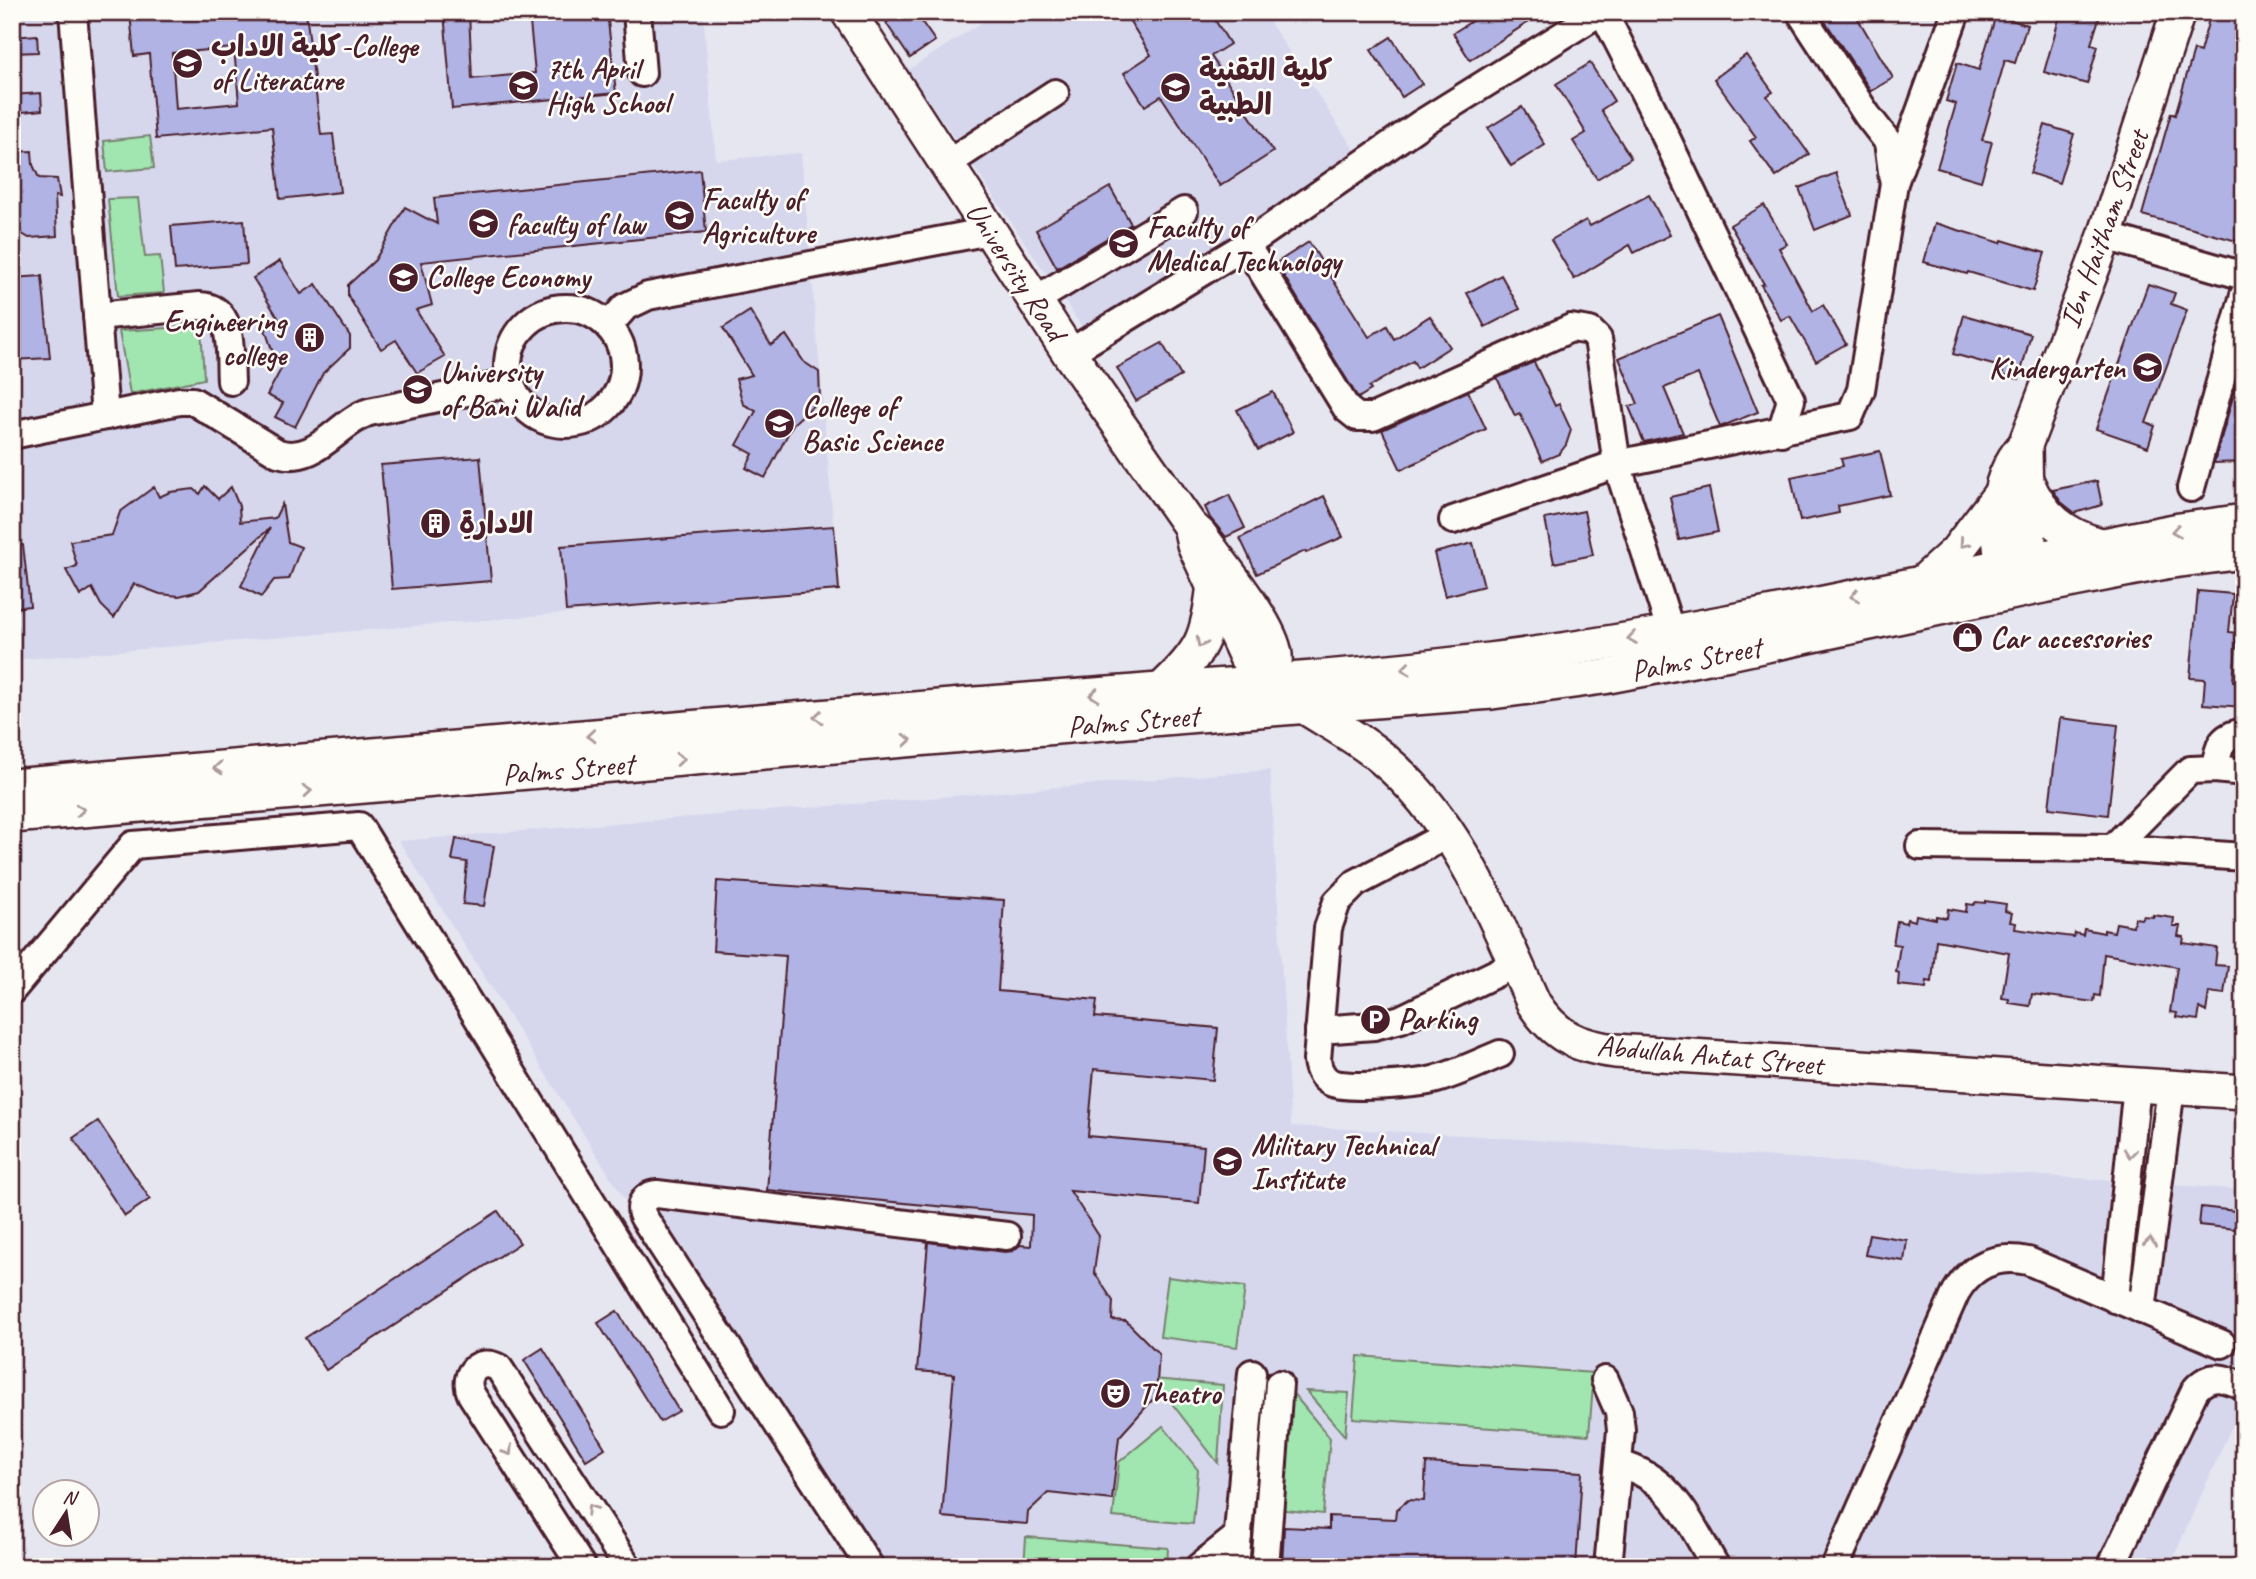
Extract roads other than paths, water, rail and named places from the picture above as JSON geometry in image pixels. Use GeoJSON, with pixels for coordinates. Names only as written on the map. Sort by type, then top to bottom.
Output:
{"type":"FeatureCollection","features":[{"type":"Feature","properties":{"kind":"main road","name":"University Road"},"geometry":{"type":"LineString","coordinates":[[848,12],[1069,353],[1190,526],[1200,535],[1228,573],[1266,631],[1275,656],[1265,696]]}},
{"type":"Feature","properties":{"kind":"main road","name":"Ibn Haitham Street"},"geometry":{"type":"LineString","coordinates":[[2012,488],[2025,444],[2105,236],[2178,12]]}},
{"type":"Feature","properties":{"kind":"main road"},"geometry":{"type":"LineString","coordinates":[[2012,488],[2032,496],[2054,523],[2084,541],[2101,545]]}},
{"type":"Feature","properties":{"kind":"main road"},"geometry":{"type":"LineString","coordinates":[[2012,488],[2026,513],[2020,577]]}},
{"type":"Feature","properties":{"kind":"main road"},"geometry":{"type":"LineString","coordinates":[[1922,582],[1956,552],[2012,488]]}},
{"type":"Feature","properties":{"kind":"main road","name":"Palms Street"},"geometry":{"type":"LineString","coordinates":[[20,779],[1162,689],[1265,696],[1307,707],[1492,692],[1603,677],[1729,653],[2020,577],[2101,545],[2244,521]]}},
{"type":"Feature","properties":{"kind":"main road","name":"University Road"},"geometry":{"type":"LineString","coordinates":[[1190,526],[1194,544],[1246,657],[1254,666],[1265,696]]}},
{"type":"Feature","properties":{"kind":"main road","name":"Palms Street"},"geometry":{"type":"LineString","coordinates":[[12,816],[1265,696],[1358,675],[1494,659],[1671,632],[1922,582],[2020,577],[2244,552]]}},
{"type":"Feature","properties":{"kind":"main road"},"geometry":{"type":"LineString","coordinates":[[1162,689],[1182,670],[1202,644],[1211,616],[1214,584]]}},
{"type":"Feature","properties":{"kind":"main road"},"geometry":{"type":"LineString","coordinates":[[1266,631],[1292,654],[1307,662],[1323,669],[1358,675]]}},
{"type":"Feature","properties":{"kind":"main road","name":"Abdullah Antat Street"},"geometry":{"type":"LineString","coordinates":[[1307,707],[1359,739],[1409,782],[1449,834],[1472,872],[1534,1004],[1543,1018],[1568,1039],[1599,1048],[2244,1093]]}},
{"type":"Feature","properties":{"kind":"street"},"geometry":{"type":"LineString","coordinates":[[73,12],[105,416]]}},
{"type":"Feature","properties":{"kind":"street"},"geometry":{"type":"LineString","coordinates":[[637,12],[642,73]]}},
{"type":"Feature","properties":{"kind":"street"},"geometry":{"type":"LineString","coordinates":[[1069,353],[1246,246],[1422,123],[1602,12],[1652,108],[1791,400],[1781,432]]}},
{"type":"Feature","properties":{"kind":"street"},"geometry":{"type":"LineString","coordinates":[[1800,12],[1867,115],[1888,142],[1894,183]]}},
{"type":"Feature","properties":{"kind":"street"},"geometry":{"type":"LineString","coordinates":[[1453,520],[1617,464],[1850,416],[1861,390],[1894,183],[1956,12]]}},
{"type":"Feature","properties":{"kind":"street"},"geometry":{"type":"LineString","coordinates":[[947,164],[1055,93]]}},
{"type":"Feature","properties":{"kind":"street"},"geometry":{"type":"LineString","coordinates":[[1035,300],[1184,211]]}},
{"type":"Feature","properties":{"kind":"street"},"geometry":{"type":"LineString","coordinates":[[608,326],[625,307],[648,296],[990,231]]}},
{"type":"Feature","properties":{"kind":"street"},"geometry":{"type":"LineString","coordinates":[[2105,236],[2244,276]]}},
{"type":"Feature","properties":{"kind":"street"},"geometry":{"type":"LineString","coordinates":[[1246,246],[1347,409],[1357,417],[1373,417],[1571,328],[1590,331],[1598,339],[1617,464],[1671,632]]}},
{"type":"Feature","properties":{"kind":"street"},"geometry":{"type":"LineString","coordinates":[[2191,488],[2244,295]]}},
{"type":"Feature","properties":{"kind":"street"},"geometry":{"type":"LineString","coordinates":[[97,316],[200,306],[213,309],[219,312],[226,324],[231,381]]}},
{"type":"Feature","properties":{"kind":"street"},"geometry":{"type":"LineString","coordinates":[[561,308],[587,311],[608,326],[622,348],[624,373],[621,386],[615,397],[596,415],[584,421],[572,423],[546,420],[524,406],[511,383],[508,370],[512,345],[526,323],[536,316],[561,308]]}},
{"type":"Feature","properties":{"kind":"street"},"geometry":{"type":"LineString","coordinates":[[12,435],[179,401],[193,401],[278,453],[294,456],[310,452],[352,420],[369,412],[511,383]]}},
{"type":"Feature","properties":{"kind":"street"},"geometry":{"type":"LineString","coordinates":[[2214,769],[2219,745],[2231,734],[2244,732]]}},
{"type":"Feature","properties":{"kind":"street"},"geometry":{"type":"LineString","coordinates":[[2113,848],[2185,773],[2196,769],[2244,772]]}},
{"type":"Feature","properties":{"kind":"street"},"geometry":{"type":"LineString","coordinates":[[12,990],[133,845],[359,826],[721,1410]]}},
{"type":"Feature","properties":{"kind":"street"},"geometry":{"type":"LineString","coordinates":[[1449,834],[1356,883],[1337,902],[1328,928],[1318,1068],[1322,1076],[1337,1085],[1431,1081],[1500,1055]]}},
{"type":"Feature","properties":{"kind":"street"},"geometry":{"type":"LineString","coordinates":[[1920,846],[2113,848],[2244,856]]}},
{"type":"Feature","properties":{"kind":"street"},"geometry":{"type":"LineString","coordinates":[[1319,1030],[1374,1026],[1401,1019],[1515,964]]}},
{"type":"Feature","properties":{"kind":"street"},"geometry":{"type":"LineString","coordinates":[[2115,1299],[2137,1085]]}},
{"type":"Feature","properties":{"kind":"street"},"geometry":{"type":"LineString","coordinates":[[2142,1310],[2171,1088]]}},
{"type":"Feature","properties":{"kind":"street"},"geometry":{"type":"LineString","coordinates":[[870,1567],[644,1218],[642,1202],[657,1194],[1007,1237]]}},
{"type":"Feature","properties":{"kind":"street"},"geometry":{"type":"LineString","coordinates":[[1835,1567],[1956,1292],[1969,1274],[1988,1262],[2018,1259],[2222,1344]]}},
{"type":"Feature","properties":{"kind":"street"},"geometry":{"type":"LineString","coordinates":[[582,1567],[471,1394],[468,1379],[477,1367],[493,1365],[504,1375],[628,1567]]}},
{"type":"Feature","properties":{"kind":"street"},"geometry":{"type":"LineString","coordinates":[[1235,1567],[1252,1373]]}},
{"type":"Feature","properties":{"kind":"street"},"geometry":{"type":"LineString","coordinates":[[2111,1567],[2195,1390],[2201,1383],[2217,1377],[2244,1386]]}},
{"type":"Feature","properties":{"kind":"street"},"geometry":{"type":"LineString","coordinates":[[1605,1380],[1619,1412],[1621,1430],[1608,1567]]}},
{"type":"Feature","properties":{"kind":"street"},"geometry":{"type":"LineString","coordinates":[[1265,1567],[1279,1384]]}},
{"type":"Feature","properties":{"kind":"street"},"geometry":{"type":"LineString","coordinates":[[1619,1464],[1648,1475],[1672,1496],[1716,1567]]}},
{"type":"Feature","properties":{"kind":"street"},"geometry":{"type":"LineString","coordinates":[[1199,1567],[1238,1536]]}},
{"type":"Feature","properties":{"kind":"place","name":"كلية الاداب-College of Literature"},"geometry":{"type":"Point","coordinates":[188,63]}},
{"type":"Feature","properties":{"kind":"place","name":"7th April High School"},"geometry":{"type":"Point","coordinates":[523,86]}},
{"type":"Feature","properties":{"kind":"place","name":"كلية التقنية الطبية"},"geometry":{"type":"Point","coordinates":[1176,87]}},
{"type":"Feature","properties":{"kind":"place","name":"Faculty of Agriculture"},"geometry":{"type":"Point","coordinates":[679,216]}},
{"type":"Feature","properties":{"kind":"place","name":"faculty of law"},"geometry":{"type":"Point","coordinates":[484,224]}},
{"type":"Feature","properties":{"kind":"place","name":"Faculty of Medical Technology"},"geometry":{"type":"Point","coordinates":[1124,244]}},
{"type":"Feature","properties":{"kind":"place","name":"College Economy"},"geometry":{"type":"Point","coordinates":[403,277]}},
{"type":"Feature","properties":{"kind":"place","name":"Engineering college"},"geometry":{"type":"Point","coordinates":[309,338]}},
{"type":"Feature","properties":{"kind":"place","name":"Kindergarten"},"geometry":{"type":"Point","coordinates":[2148,368]}},
{"type":"Feature","properties":{"kind":"place","name":"University of Bani Walid"},"geometry":{"type":"Point","coordinates":[417,389]}},
{"type":"Feature","properties":{"kind":"place","name":"College of Basic Science"},"geometry":{"type":"Point","coordinates":[779,424]}},
{"type":"Feature","properties":{"kind":"place","name":"ِالادارة"},"geometry":{"type":"Point","coordinates":[436,523]}},
{"type":"Feature","properties":{"kind":"place","name":"Car accessories"},"geometry":{"type":"Point","coordinates":[1967,638]}},
{"type":"Feature","properties":{"kind":"place","name":"Parking"},"geometry":{"type":"Point","coordinates":[1375,1019]}},
{"type":"Feature","properties":{"kind":"place","name":"Military Technical Institute"},"geometry":{"type":"Point","coordinates":[1228,1162]}},
{"type":"Feature","properties":{"kind":"place","name":"Theatro"},"geometry":{"type":"Point","coordinates":[1115,1393]}}]}
